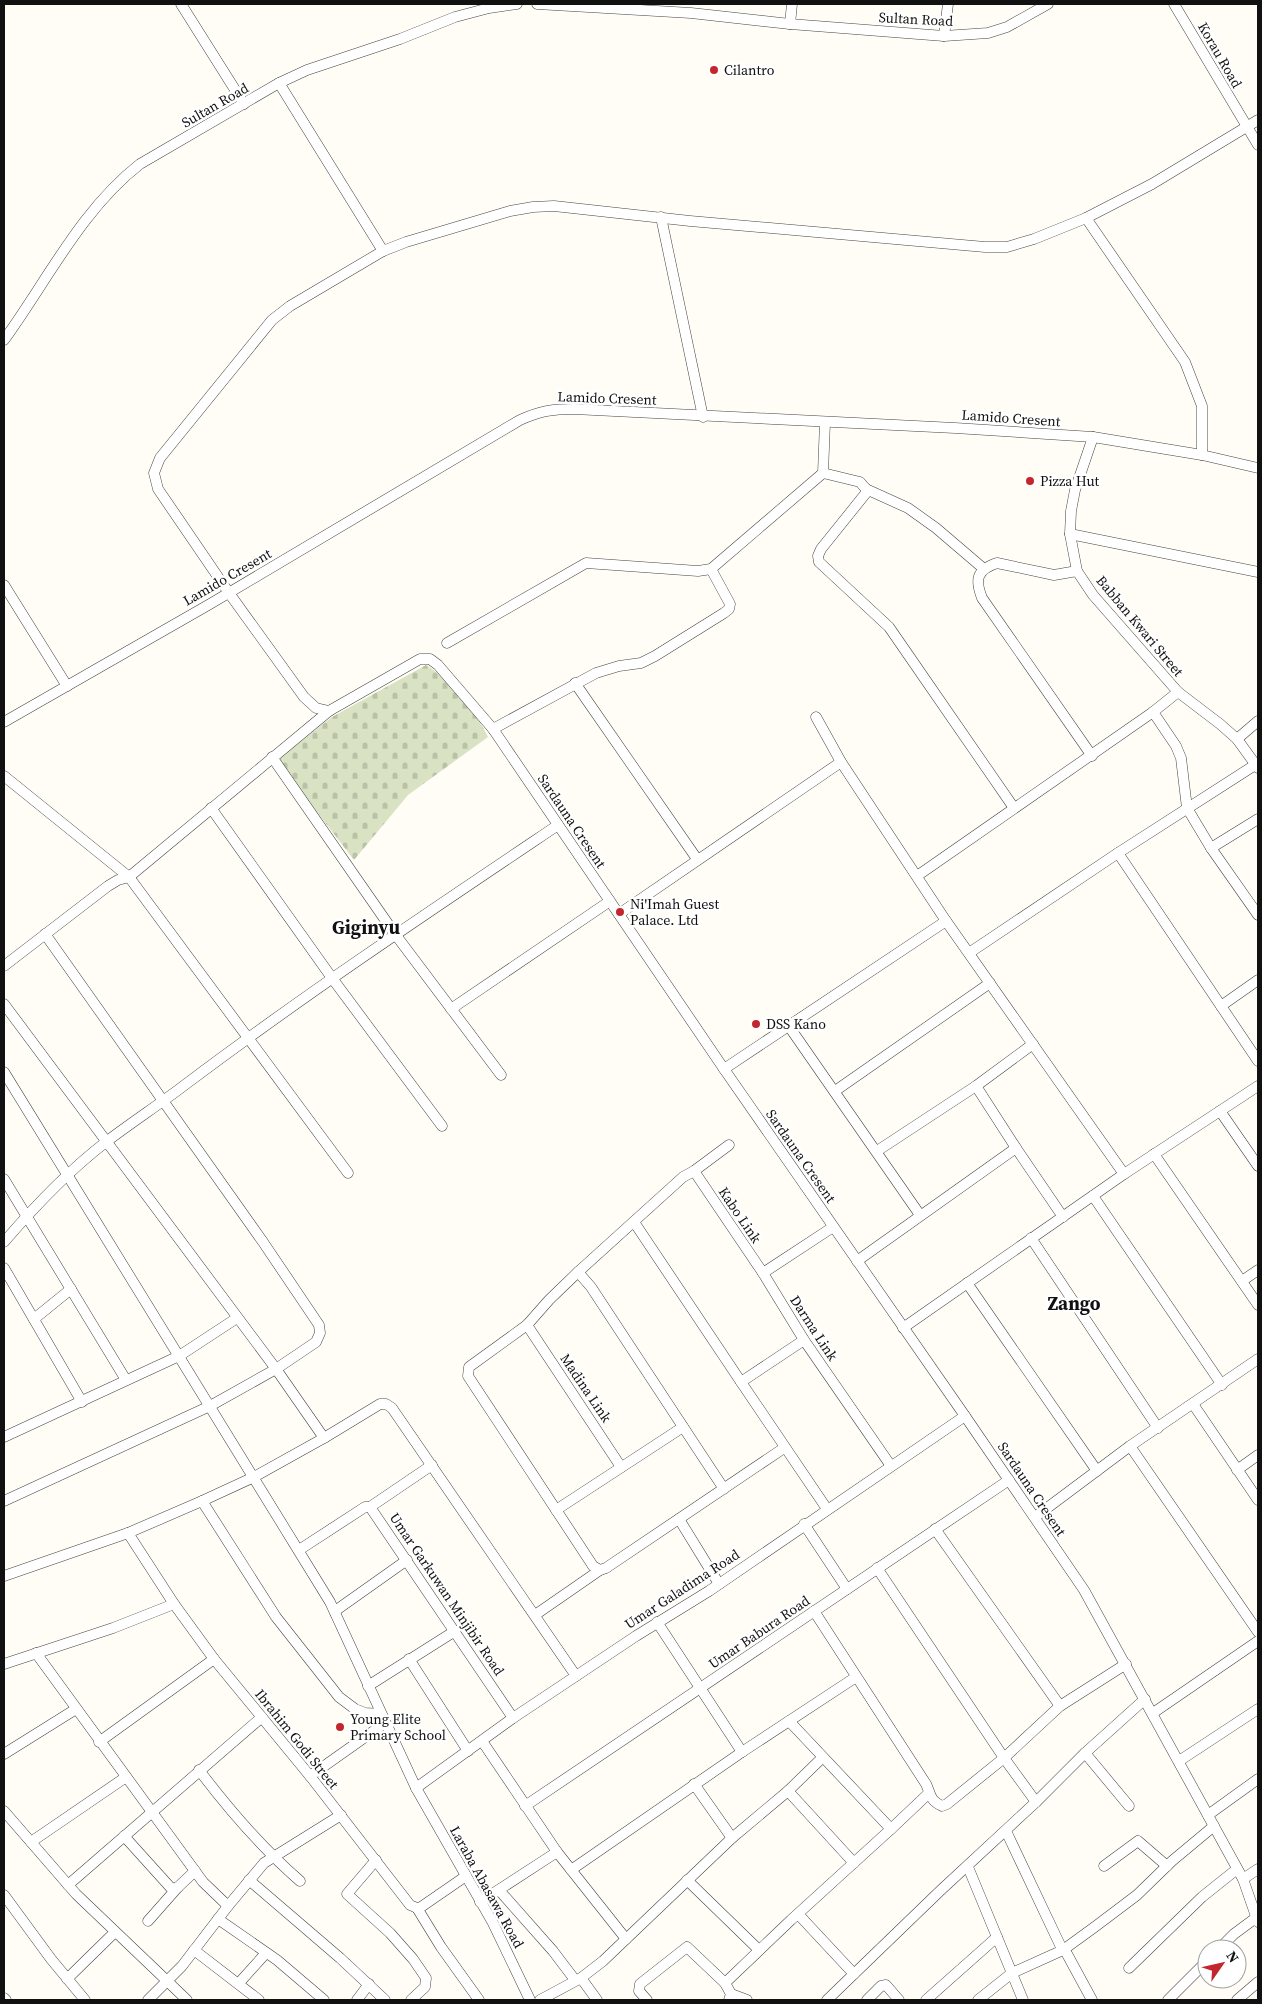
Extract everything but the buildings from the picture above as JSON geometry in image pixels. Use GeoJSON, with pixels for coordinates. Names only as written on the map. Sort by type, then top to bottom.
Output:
{"type":"FeatureCollection","features":[{"type":"Feature","properties":{"kind":"street"},"geometry":{"type":"LineString","coordinates":[[181,4],[244,104]]}},
{"type":"Feature","properties":{"kind":"street","name":"Sultan Road"},"geometry":{"type":"LineString","coordinates":[[4,340],[95,208],[120,179],[140,164],[279,83],[306,70],[400,39],[455,17],[489,8],[517,4]]}},
{"type":"Feature","properties":{"kind":"street","name":"Sultan Road"},"geometry":{"type":"LineString","coordinates":[[537,4],[691,12],[790,24],[944,36],[988,33],[1007,26],[1048,4]]}},
{"type":"Feature","properties":{"kind":"street"},"geometry":{"type":"LineString","coordinates":[[790,24],[792,4]]}},
{"type":"Feature","properties":{"kind":"street"},"geometry":{"type":"LineString","coordinates":[[944,36],[948,4]]}},
{"type":"Feature","properties":{"kind":"street","name":"Korau Road"},"geometry":{"type":"LineString","coordinates":[[1174,4],[1258,145]]}},
{"type":"Feature","properties":{"kind":"street"},"geometry":{"type":"LineString","coordinates":[[279,83],[383,252]]}},
{"type":"Feature","properties":{"kind":"street"},"geometry":{"type":"LineString","coordinates":[[329,711],[316,708],[304,697],[229,593],[158,489],[154,473],[160,458],[272,320],[290,306],[383,252],[406,242],[500,214],[533,207],[554,206],[985,247],[1007,247],[1034,239],[1086,218],[1152,184],[1258,120]]}},
{"type":"Feature","properties":{"kind":"street"},"geometry":{"type":"LineString","coordinates":[[661,216],[703,417]]}},
{"type":"Feature","properties":{"kind":"street"},"geometry":{"type":"LineString","coordinates":[[1086,218],[1185,362],[1202,406],[1202,455]]}},
{"type":"Feature","properties":{"kind":"street","name":"Lamido Cresent"},"geometry":{"type":"LineString","coordinates":[[4,722],[229,593],[520,420],[539,412],[554,409],[574,409],[1093,437],[1202,455],[1258,468]]}},
{"type":"Feature","properties":{"kind":"street"},"geometry":{"type":"LineString","coordinates":[[447,643],[586,563],[698,571],[711,569],[724,555],[823,473],[826,422]]}},
{"type":"Feature","properties":{"kind":"street","name":"Babban Kwari Street"},"geometry":{"type":"LineString","coordinates":[[917,876],[1092,756],[1178,692],[1093,594],[1077,571],[1070,534],[1070,511],[1093,437]]}},
{"type":"Feature","properties":{"kind":"street"},"geometry":{"type":"LineString","coordinates":[[823,473],[860,482],[866,489],[908,508],[936,528],[984,569]]}},
{"type":"Feature","properties":{"kind":"street"},"geometry":{"type":"LineString","coordinates":[[866,489],[866,493],[821,549],[818,556],[819,562],[889,627],[1014,808]]}},
{"type":"Feature","properties":{"kind":"street"},"geometry":{"type":"LineString","coordinates":[[1070,534],[1258,572]]}},
{"type":"Feature","properties":{"kind":"street"},"geometry":{"type":"LineString","coordinates":[[1077,571],[1054,575],[997,563],[984,569],[980,574],[977,584],[982,598],[1092,756]]}},
{"type":"Feature","properties":{"kind":"street"},"geometry":{"type":"LineString","coordinates":[[493,729],[596,673],[619,666],[640,663],[654,656],[729,609],[730,604],[711,569]]}},
{"type":"Feature","properties":{"kind":"street"},"geometry":{"type":"LineString","coordinates":[[4,585],[66,686]]}},
{"type":"Feature","properties":{"kind":"street","name":"Sardauna Cresent"},"geometry":{"type":"LineString","coordinates":[[4,966],[108,886],[118,880],[129,877],[329,711],[420,659],[430,659],[438,665],[493,729],[724,1070],[1035,1516],[1084,1590],[1243,1879],[1257,1919]]}},
{"type":"Feature","properties":{"kind":"street"},"geometry":{"type":"LineString","coordinates":[[575,683],[697,859]]}},
{"type":"Feature","properties":{"kind":"street"},"geometry":{"type":"LineString","coordinates":[[969,953],[1186,808],[1257,765],[1237,739],[1178,692]]}},
{"type":"Feature","properties":{"kind":"street"},"geometry":{"type":"LineString","coordinates":[[1153,712],[1176,746],[1180,758],[1186,808],[1211,848],[1258,915]]}},
{"type":"Feature","properties":{"kind":"street"},"geometry":{"type":"LineString","coordinates":[[816,717],[841,762],[946,921],[1124,1174]]}},
{"type":"Feature","properties":{"kind":"street"},"geometry":{"type":"LineString","coordinates":[[1237,739],[1258,721]]}},
{"type":"Feature","properties":{"kind":"street"},"geometry":{"type":"LineString","coordinates":[[272,757],[395,934],[501,1075]]}},
{"type":"Feature","properties":{"kind":"street"},"geometry":{"type":"LineString","coordinates":[[619,914],[841,762]]}},
{"type":"Feature","properties":{"kind":"street"},"geometry":{"type":"LineString","coordinates":[[4,776],[129,877],[348,1173]]}},
{"type":"Feature","properties":{"kind":"street"},"geometry":{"type":"LineString","coordinates":[[211,808],[332,978],[442,1126]]}},
{"type":"Feature","properties":{"kind":"street"},"geometry":{"type":"LineString","coordinates":[[1211,848],[1258,820]]}},
{"type":"Feature","properties":{"kind":"street"},"geometry":{"type":"LineString","coordinates":[[4,1242],[66,1176],[106,1142],[164,1102],[248,1037],[332,978],[558,825]]}},
{"type":"Feature","properties":{"kind":"street"},"geometry":{"type":"LineString","coordinates":[[1118,853],[1258,1062]]}},
{"type":"Feature","properties":{"kind":"street"},"geometry":{"type":"LineString","coordinates":[[451,1009],[610,901]]}},
{"type":"Feature","properties":{"kind":"street"},"geometry":{"type":"LineString","coordinates":[[724,1070],[788,1025],[946,921]]}},
{"type":"Feature","properties":{"kind":"street"},"geometry":{"type":"LineString","coordinates":[[4,1501],[210,1406],[276,1368],[316,1342],[320,1333],[319,1325],[263,1242],[45,934]]}},
{"type":"Feature","properties":{"kind":"street"},"geometry":{"type":"LineString","coordinates":[[1221,1006],[1258,980]]}},
{"type":"Feature","properties":{"kind":"street"},"geometry":{"type":"LineString","coordinates":[[835,1091],[990,983]]}},
{"type":"Feature","properties":{"kind":"street"},"geometry":{"type":"LineString","coordinates":[[4,1004],[276,1368],[324,1438]]}},
{"type":"Feature","properties":{"kind":"street"},"geometry":{"type":"LineString","coordinates":[[788,1025],[920,1215]]}},
{"type":"Feature","properties":{"kind":"street"},"geometry":{"type":"LineString","coordinates":[[877,1151],[976,1086],[1033,1044]]}},
{"type":"Feature","properties":{"kind":"street","name":"Laraba Abasawa Road"},"geometry":{"type":"LineString","coordinates":[[4,1072],[66,1176],[254,1476],[335,1612],[416,1788],[510,1957],[527,1999]]}},
{"type":"Feature","properties":{"kind":"street"},"geometry":{"type":"LineString","coordinates":[[976,1086],[1063,1217]]}},
{"type":"Feature","properties":{"kind":"street"},"geometry":{"type":"LineString","coordinates":[[903,1328],[1124,1174],[1258,1086]]}},
{"type":"Feature","properties":{"kind":"street"},"geometry":{"type":"LineString","coordinates":[[1220,1111],[1258,1166]]}},
{"type":"Feature","properties":{"kind":"street"},"geometry":{"type":"LineString","coordinates":[[600,1570],[593,1566],[468,1376],[469,1367],[527,1325],[548,1300],[683,1177],[729,1145]]}},
{"type":"Feature","properties":{"kind":"street"},"geometry":{"type":"LineString","coordinates":[[857,1261],[1016,1148]]}},
{"type":"Feature","properties":{"kind":"street"},"geometry":{"type":"LineString","coordinates":[[1154,1154],[1258,1305]]}},
{"type":"Feature","properties":{"kind":"street","name":"Kabo Link"},"geometry":{"type":"LineString","coordinates":[[694,1171],[763,1273]]}},
{"type":"Feature","properties":{"kind":"street"},"geometry":{"type":"LineString","coordinates":[[4,1178],[126,1380]]}},
{"type":"Feature","properties":{"kind":"street"},"geometry":{"type":"LineString","coordinates":[[1093,1196],[1222,1385]]}},
{"type":"Feature","properties":{"kind":"street"},"geometry":{"type":"LineString","coordinates":[[634,1222],[784,1448],[827,1509]]}},
{"type":"Feature","properties":{"kind":"street"},"geometry":{"type":"LineString","coordinates":[[763,1273],[833,1227]]}},
{"type":"Feature","properties":{"kind":"street"},"geometry":{"type":"LineString","coordinates":[[1031,1238],[1158,1428]]}},
{"type":"Feature","properties":{"kind":"street"},"geometry":{"type":"LineString","coordinates":[[4,1268],[82,1402]]}},
{"type":"Feature","properties":{"kind":"street"},"geometry":{"type":"LineString","coordinates":[[1242,1281],[1258,1270]]}},
{"type":"Feature","properties":{"kind":"street"},"geometry":{"type":"LineString","coordinates":[[578,1272],[591,1287],[724,1488]]}},
{"type":"Feature","properties":{"kind":"street","name":"Darma Link"},"geometry":{"type":"LineString","coordinates":[[763,1273],[804,1340],[891,1466]]}},
{"type":"Feature","properties":{"kind":"street"},"geometry":{"type":"LineString","coordinates":[[967,1283],[1097,1471]]}},
{"type":"Feature","properties":{"kind":"street"},"geometry":{"type":"LineString","coordinates":[[34,1319],[71,1288]]}},
{"type":"Feature","properties":{"kind":"street"},"geometry":{"type":"LineString","coordinates":[[5,1433],[82,1402],[179,1356],[237,1318]]}},
{"type":"Feature","properties":{"kind":"street","name":"Madina Link"},"geometry":{"type":"LineString","coordinates":[[527,1325],[621,1467]]}},
{"type":"Feature","properties":{"kind":"street"},"geometry":{"type":"LineString","coordinates":[[741,1382],[804,1340]]}},
{"type":"Feature","properties":{"kind":"street"},"geometry":{"type":"LineString","coordinates":[[1035,1516],[1130,1446],[1222,1385],[1258,1358]]}},
{"type":"Feature","properties":{"kind":"street"},"geometry":{"type":"LineString","coordinates":[[4,1576],[128,1533],[202,1501],[254,1476],[324,1438],[380,1404],[386,1404],[392,1408],[576,1676]]}},
{"type":"Feature","properties":{"kind":"street"},"geometry":{"type":"LineString","coordinates":[[1193,1404],[1258,1500]]}},
{"type":"Feature","properties":{"kind":"street","name":"Umar Galadima Road"},"geometry":{"type":"LineString","coordinates":[[416,1788],[513,1718],[657,1622],[719,1584],[804,1524],[965,1416]]}},
{"type":"Feature","properties":{"kind":"street"},"geometry":{"type":"LineString","coordinates":[[556,1510],[683,1427]]}},
{"type":"Feature","properties":{"kind":"street"},"geometry":{"type":"LineString","coordinates":[[1130,1446],[1258,1632]]}},
{"type":"Feature","properties":{"kind":"street"},"geometry":{"type":"LineString","coordinates":[[535,1615],[784,1448]]}},
{"type":"Feature","properties":{"kind":"street"},"geometry":{"type":"LineString","coordinates":[[1238,1470],[1258,1455]]}},
{"type":"Feature","properties":{"kind":"street"},"geometry":{"type":"LineString","coordinates":[[370,1507],[432,1466]]}},
{"type":"Feature","properties":{"kind":"street","name":"Umar Babura Road"},"geometry":{"type":"LineString","coordinates":[[525,1806],[1009,1480]]}},
{"type":"Feature","properties":{"kind":"street"},"geometry":{"type":"LineString","coordinates":[[202,1501],[276,1617],[340,1697],[355,1710],[383,1718]]}},
{"type":"Feature","properties":{"kind":"street","name":"Umar Garkuwan Minjibir Road"},"geometry":{"type":"LineString","coordinates":[[299,1550],[365,1507],[370,1507],[513,1718]]}},
{"type":"Feature","properties":{"kind":"street"},"geometry":{"type":"LineString","coordinates":[[679,1519],[719,1584]]}},
{"type":"Feature","properties":{"kind":"street"},"geometry":{"type":"LineString","coordinates":[[804,1524],[847,1589]]}},
{"type":"Feature","properties":{"kind":"street"},"geometry":{"type":"LineString","coordinates":[[936,1529],[1060,1706]]}},
{"type":"Feature","properties":{"kind":"street","name":"Ibrahim Godi Street"},"geometry":{"type":"LineString","coordinates":[[128,1533],[174,1604],[214,1659],[310,1776],[410,1905],[417,1908],[479,2000]]}},
{"type":"Feature","properties":{"kind":"street"},"geometry":{"type":"LineString","coordinates":[[335,1612],[407,1560]]}},
{"type":"Feature","properties":{"kind":"street"},"geometry":{"type":"LineString","coordinates":[[877,1568],[1004,1758],[1036,1802]]}},
{"type":"Feature","properties":{"kind":"street"},"geometry":{"type":"LineString","coordinates":[[4,1664],[113,1628],[174,1604]]}},
{"type":"Feature","properties":{"kind":"street"},"geometry":{"type":"LineString","coordinates":[[814,1611],[926,1784],[928,1794],[942,1806],[1004,1758],[1060,1706],[1126,1664]]}},
{"type":"Feature","properties":{"kind":"street"},"geometry":{"type":"LineString","coordinates":[[657,1622],[742,1752]]}},
{"type":"Feature","properties":{"kind":"street"},"geometry":{"type":"LineString","coordinates":[[368,1686],[455,1631]]}},
{"type":"Feature","properties":{"kind":"street"},"geometry":{"type":"LineString","coordinates":[[1153,1713],[1258,1641]]}},
{"type":"Feature","properties":{"kind":"street"},"geometry":{"type":"LineString","coordinates":[[36,1653],[99,1742],[195,1871],[212,1892],[228,1906]]}},
{"type":"Feature","properties":{"kind":"street"},"geometry":{"type":"LineString","coordinates":[[99,1742],[214,1659]]}},
{"type":"Feature","properties":{"kind":"street"},"geometry":{"type":"LineString","coordinates":[[409,1659],[468,1751]]}},
{"type":"Feature","properties":{"kind":"street"},"geometry":{"type":"LineString","coordinates":[[571,1870],[694,1784],[856,1677]]}},
{"type":"Feature","properties":{"kind":"street"},"geometry":{"type":"LineString","coordinates":[[827,2000],[941,1890],[1006,1831],[1085,1753],[1145,1699]]}},
{"type":"Feature","properties":{"kind":"street"},"geometry":{"type":"LineString","coordinates":[[4,1754],[76,1709]]}},
{"type":"Feature","properties":{"kind":"street"},"geometry":{"type":"LineString","coordinates":[[1179,1761],[1258,1709]]}},
{"type":"Feature","properties":{"kind":"street"},"geometry":{"type":"LineString","coordinates":[[68,1885],[262,1717]]}},
{"type":"Feature","properties":{"kind":"street"},"geometry":{"type":"LineString","coordinates":[[310,1776],[383,1718]]}},
{"type":"Feature","properties":{"kind":"street"},"geometry":{"type":"LineString","coordinates":[[789,1721],[891,1830]]}},
{"type":"Feature","properties":{"kind":"street"},"geometry":{"type":"LineString","coordinates":[[482,1741],[557,1852],[626,1939]]}},
{"type":"Feature","properties":{"kind":"street"},"geometry":{"type":"LineString","coordinates":[[1085,1753],[1129,1806]]}},
{"type":"Feature","properties":{"kind":"street"},"geometry":{"type":"LineString","coordinates":[[540,2000],[578,1979],[626,1939],[732,1838],[788,1791],[822,1758]]}},
{"type":"Feature","properties":{"kind":"street"},"geometry":{"type":"LineString","coordinates":[[200,1770],[228,1809],[272,1857],[300,1881]]}},
{"type":"Feature","properties":{"kind":"street"},"geometry":{"type":"LineString","coordinates":[[31,1842],[126,1777]]}},
{"type":"Feature","properties":{"kind":"street"},"geometry":{"type":"LineString","coordinates":[[1208,1815],[1258,1779]]}},
{"type":"Feature","properties":{"kind":"street"},"geometry":{"type":"LineString","coordinates":[[694,1784],[732,1838]]}},
{"type":"Feature","properties":{"kind":"street"},"geometry":{"type":"LineString","coordinates":[[788,1791],[854,1863]]}},
{"type":"Feature","properties":{"kind":"street"},"geometry":{"type":"LineString","coordinates":[[725,1983],[928,1794]]}},
{"type":"Feature","properties":{"kind":"street"},"geometry":{"type":"LineString","coordinates":[[4,1811],[68,1885],[187,2000]]}},
{"type":"Feature","properties":{"kind":"street"},"geometry":{"type":"LineString","coordinates":[[148,2000],[194,1950],[249,1880],[272,1857],[341,1815]]}},
{"type":"Feature","properties":{"kind":"street"},"geometry":{"type":"LineString","coordinates":[[978,2000],[1012,1973],[1063,1950],[1137,1894],[1214,1826]]}},
{"type":"Feature","properties":{"kind":"street"},"geometry":{"type":"LineString","coordinates":[[1006,1831],[1063,1950],[1092,2000]]}},
{"type":"Feature","properties":{"kind":"street"},"geometry":{"type":"LineString","coordinates":[[124,1836],[170,1887],[174,1889],[178,1887]]}},
{"type":"Feature","properties":{"kind":"street"},"geometry":{"type":"LineString","coordinates":[[1104,1866],[1138,1841],[1167,1866]]}},
{"type":"Feature","properties":{"kind":"street"},"geometry":{"type":"LineString","coordinates":[[480,1902],[557,1852]]}},
{"type":"Feature","properties":{"kind":"street"},"geometry":{"type":"LineString","coordinates":[[376,1860],[347,1894],[390,1934],[413,1959],[426,1978],[425,1987],[411,2000]]}},
{"type":"Feature","properties":{"kind":"street"},"geometry":{"type":"LineString","coordinates":[[968,1867],[1023,2000]]}},
{"type":"Feature","properties":{"kind":"street"},"geometry":{"type":"LineString","coordinates":[[1128,1968],[1202,1898],[1237,1869]]}},
{"type":"Feature","properties":{"kind":"street"},"geometry":{"type":"LineString","coordinates":[[1243,1879],[1258,1869]]}},
{"type":"Feature","properties":{"kind":"street"},"geometry":{"type":"LineString","coordinates":[[148,1921],[195,1871]]}},
{"type":"Feature","properties":{"kind":"street"},"geometry":{"type":"LineString","coordinates":[[417,1908],[466,1876]]}},
{"type":"Feature","properties":{"kind":"street"},"geometry":{"type":"LineString","coordinates":[[249,1880],[385,2000]]}},
{"type":"Feature","properties":{"kind":"street"},"geometry":{"type":"LineString","coordinates":[[688,1880],[759,1950]]}},
{"type":"Feature","properties":{"kind":"street"},"geometry":{"type":"LineString","coordinates":[[498,1890],[597,2000]]}},
{"type":"Feature","properties":{"kind":"street"},"geometry":{"type":"LineString","coordinates":[[4,1895],[85,2000]]}},
{"type":"Feature","properties":{"kind":"street"},"geometry":{"type":"LineString","coordinates":[[798,1914],[854,1974]]}},
{"type":"Feature","properties":{"kind":"street"},"geometry":{"type":"LineString","coordinates":[[218,1919],[266,1952],[324,2000]]}},
{"type":"Feature","properties":{"kind":"street"},"geometry":{"type":"LineString","coordinates":[[1229,1939],[1257,1919]]}},
{"type":"Feature","properties":{"kind":"street"},"geometry":{"type":"LineString","coordinates":[[67,1979],[115,1932]]}},
{"type":"Feature","properties":{"kind":"street"},"geometry":{"type":"LineString","coordinates":[[926,2000],[997,1937]]}},
{"type":"Feature","properties":{"kind":"street"},"geometry":{"type":"LineString","coordinates":[[647,2000],[639,1991],[640,1984],[687,1948],[725,1983],[730,1997],[747,2000]]}},
{"type":"Feature","properties":{"kind":"street"},"geometry":{"type":"LineString","coordinates":[[194,1950],[259,2000]]}},
{"type":"Feature","properties":{"kind":"street"},"geometry":{"type":"LineString","coordinates":[[239,1983],[266,1952]]}},
{"type":"Feature","properties":{"kind":"street"},"geometry":{"type":"LineString","coordinates":[[1168,2000],[1197,1971]]}},
{"type":"Feature","properties":{"kind":"street"},"geometry":{"type":"LineString","coordinates":[[1237,2000],[1258,1982]]}},
{"type":"Feature","properties":{"kind":"street"},"geometry":{"type":"LineString","coordinates":[[357,2000],[369,1984]]}},
{"type":"Feature","properties":{"kind":"street"},"geometry":{"type":"LineString","coordinates":[[867,2000],[881,1986],[886,1985],[899,2000]]}},
{"type":"Feature","properties":{"kind":"green space"},"geometry":{"type":"Polygon","coordinates":[[[426,665],[443,678],[461,697],[477,718],[488,737],[408,795],[354,860],[277,760],[332,717],[426,665]]]}},
{"type":"Feature","properties":{"kind":"place","name":"Cilantro"},"geometry":{"type":"Point","coordinates":[714,70]}},
{"type":"Feature","properties":{"kind":"place","name":"Pizza Hut"},"geometry":{"type":"Point","coordinates":[1030,481]}},
{"type":"Feature","properties":{"kind":"place","name":"Ni'Imah Guest Palace. Ltd"},"geometry":{"type":"Point","coordinates":[620,912]}},
{"type":"Feature","properties":{"kind":"place","name":"DSS Kano"},"geometry":{"type":"Point","coordinates":[756,1024]}},
{"type":"Feature","properties":{"kind":"place","name":"Young Elite Primary School"},"geometry":{"type":"Point","coordinates":[340,1727]}},
{"type":"Feature","properties":{"kind":"district","name":"Giginyu"},"geometry":{"type":"Point","coordinates":[366,927]}},
{"type":"Feature","properties":{"kind":"district","name":"Zango"},"geometry":{"type":"Point","coordinates":[1074,1303]}}]}
